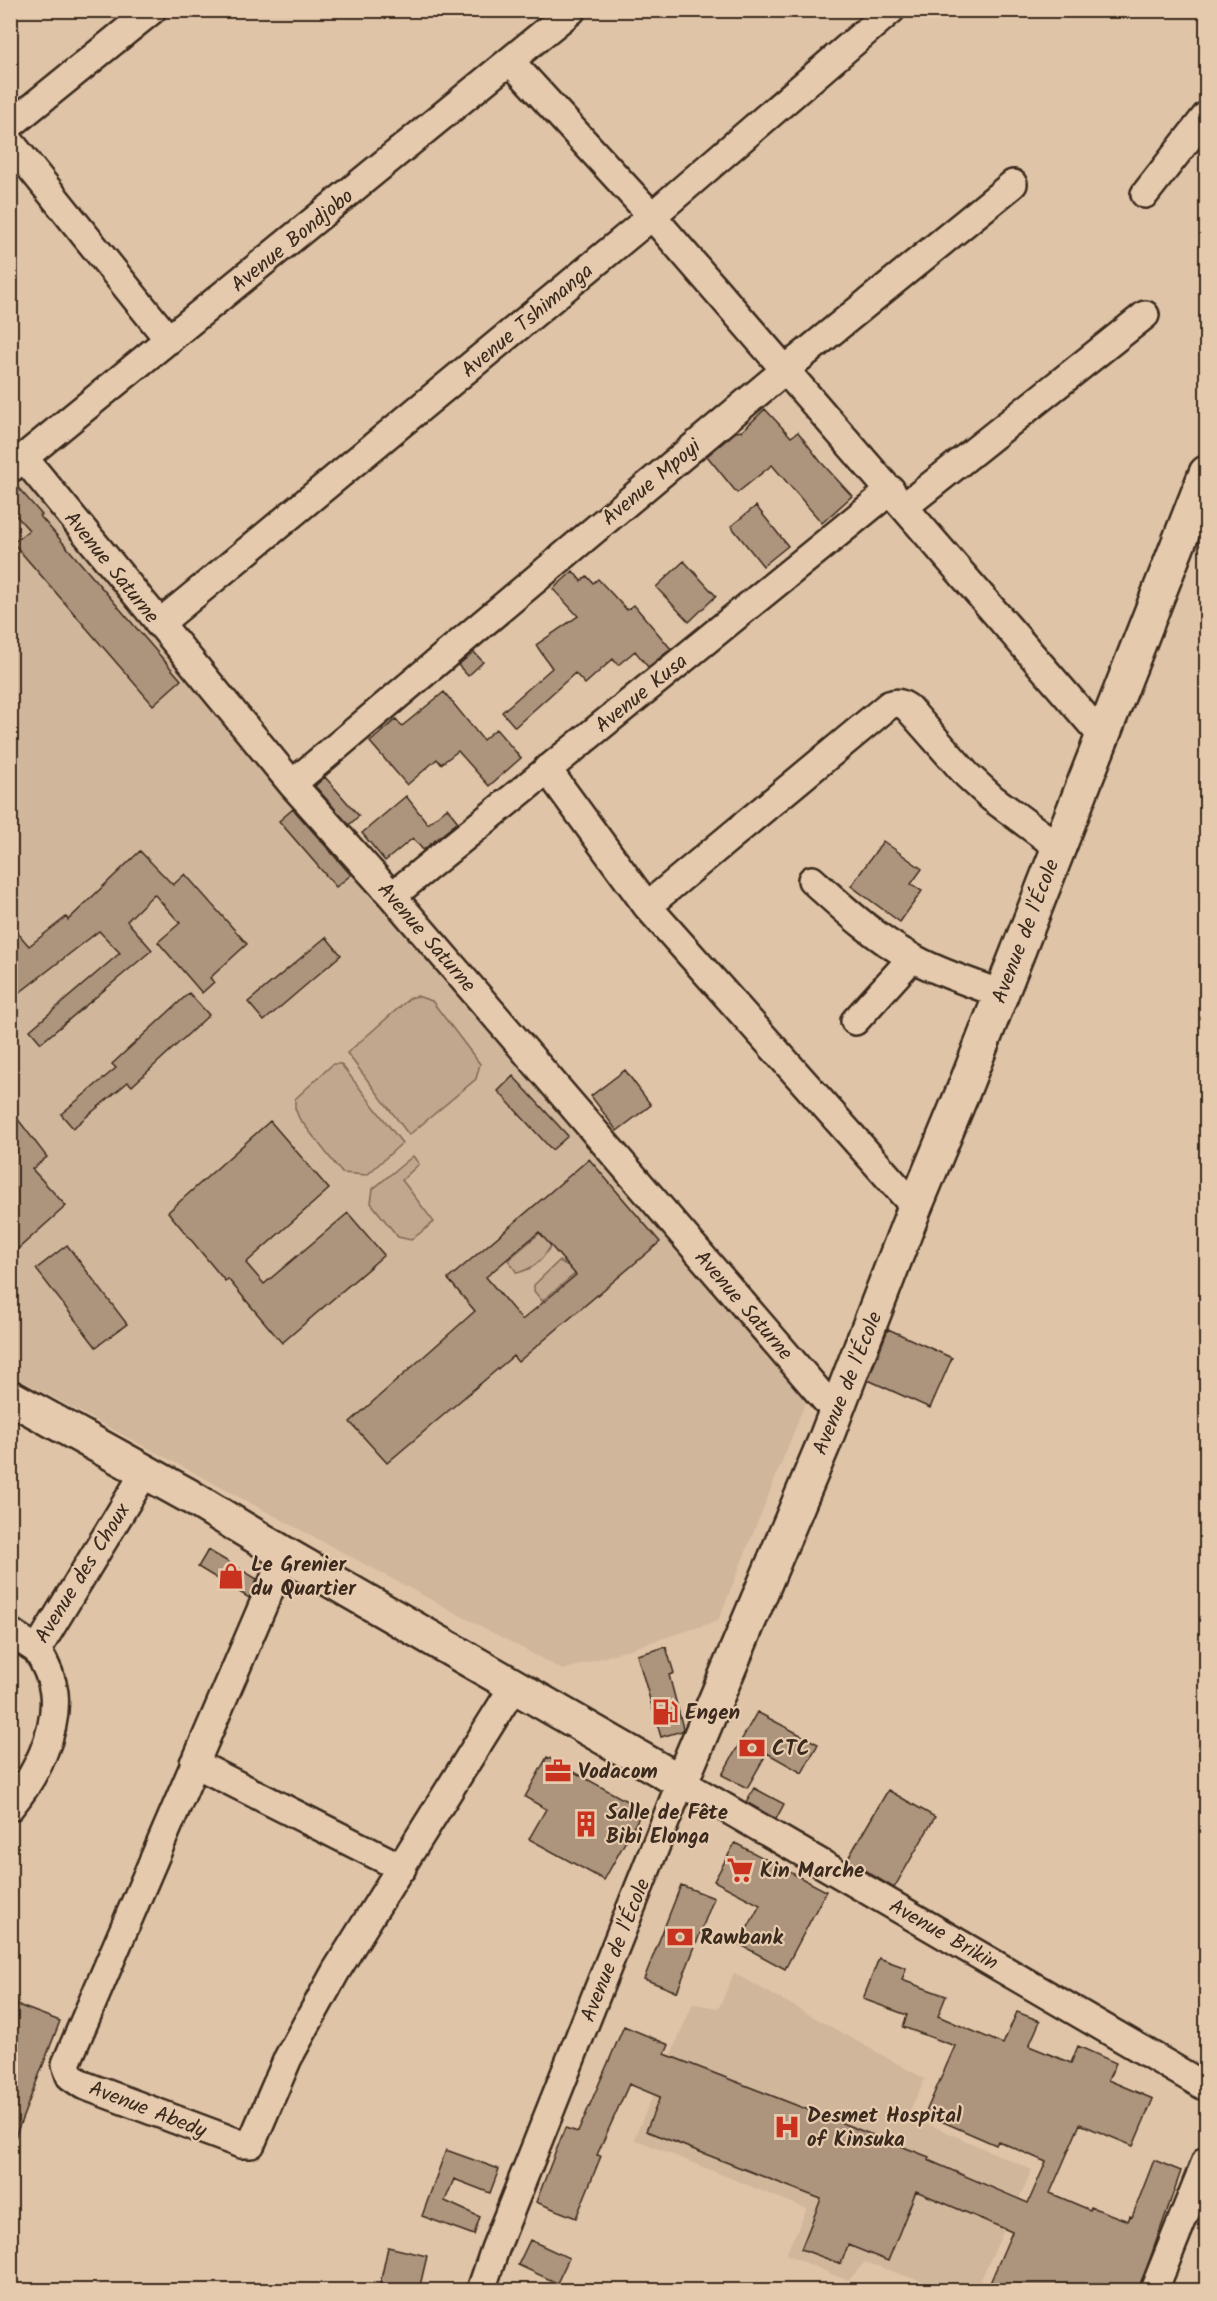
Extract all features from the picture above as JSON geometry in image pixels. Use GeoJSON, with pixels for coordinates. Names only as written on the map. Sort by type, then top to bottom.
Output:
{"type":"FeatureCollection","features":[{"type":"Feature","properties":{"kind":"main road","name":"Avenue de l'École"},"geometry":{"type":"LineString","coordinates":[[681,1782],[835,1411],[1206,474]]}},
{"type":"Feature","properties":{"kind":"main road"},"geometry":{"type":"LineString","coordinates":[[10,1397],[189,1496],[285,1554],[681,1782]]}},
{"type":"Feature","properties":{"kind":"street"},"geometry":{"type":"LineString","coordinates":[[10,125],[152,10]]}},
{"type":"Feature","properties":{"kind":"street","name":"Avenue Bondjobo"},"geometry":{"type":"LineString","coordinates":[[17,464],[512,62],[572,10]]}},
{"type":"Feature","properties":{"kind":"street","name":"Avenue Tshimanga"},"geometry":{"type":"LineString","coordinates":[[159,624],[652,216],[891,10]]}},
{"type":"Feature","properties":{"kind":"street"},"geometry":{"type":"LineString","coordinates":[[512,62],[652,216],[786,369],[1102,736]]}},
{"type":"Feature","properties":{"kind":"street"},"geometry":{"type":"LineString","coordinates":[[1145,194],[1206,116]]}},
{"type":"Feature","properties":{"kind":"street"},"geometry":{"type":"LineString","coordinates":[[10,142],[169,340]]}},
{"type":"Feature","properties":{"kind":"street","name":"Avenue Mpoyi"},"geometry":{"type":"LineString","coordinates":[[292,784],[786,369],[1013,184]]}},
{"type":"Feature","properties":{"kind":"street","name":"Avenue Kusa"},"geometry":{"type":"LineString","coordinates":[[392,896],[547,769],[898,498],[1145,315]]}},
{"type":"Feature","properties":{"kind":"street","name":"Avenue Saturne"},"geometry":{"type":"LineString","coordinates":[[17,464],[159,624],[292,784],[392,896],[835,1411]]}},
{"type":"Feature","properties":{"kind":"street"},"geometry":{"type":"LineString","coordinates":[[647,906],[889,705],[895,703],[901,703],[908,708],[967,774],[992,798],[1058,847]]}},
{"type":"Feature","properties":{"kind":"street"},"geometry":{"type":"LineString","coordinates":[[547,769],[647,906],[915,1207]]}},
{"type":"Feature","properties":{"kind":"street"},"geometry":{"type":"LineString","coordinates":[[812,880],[856,919],[912,958],[1000,994]]}},
{"type":"Feature","properties":{"kind":"street"},"geometry":{"type":"LineString","coordinates":[[855,1021],[912,958]]}},
{"type":"Feature","properties":{"kind":"street","name":"Avenue des Choux"},"geometry":{"type":"LineString","coordinates":[[10,1632],[37,1650],[145,1472]]}},
{"type":"Feature","properties":{"kind":"street","name":"Avenue Abedy"},"geometry":{"type":"LineString","coordinates":[[285,1554],[66,2064],[70,2076],[82,2085],[241,2144],[251,2144],[288,2058],[336,1971],[514,1686]]}},
{"type":"Feature","properties":{"kind":"street"},"geometry":{"type":"LineString","coordinates":[[10,1808],[19,1797],[46,1747],[54,1711],[54,1692],[48,1669],[37,1650]]}},
{"type":"Feature","properties":{"kind":"street"},"geometry":{"type":"LineString","coordinates":[[194,1762],[402,1868]]}},
{"type":"Feature","properties":{"kind":"street","name":"Avenue Brikin"},"geometry":{"type":"LineString","coordinates":[[681,1782],[1206,2087]]}},
{"type":"Feature","properties":{"kind":"street","name":"Avenue de l'École"},"geometry":{"type":"LineString","coordinates":[[481,2290],[495,2249],[681,1782]]}},
{"type":"Feature","properties":{"kind":"street"},"geometry":{"type":"LineString","coordinates":[[1154,2290],[1206,2161]]}},
{"type":"Feature","properties":{"kind":"shaded area"},"geometry":{"type":"Polygon","coordinates":[[[18,473],[528,1076],[808,1396],[718,1621],[563,1670],[11,1375],[10,480],[18,473]]]}},
{"type":"Feature","properties":{"kind":"shaded area"},"geometry":{"type":"Polygon","coordinates":[[[417,996],[432,1001],[480,1064],[476,1079],[409,1135],[347,1053],[410,998],[417,996]]]}},
{"type":"Feature","properties":{"kind":"shaded area"},"geometry":{"type":"Polygon","coordinates":[[[333,1064],[341,1064],[402,1143],[367,1175],[342,1173],[299,1118],[295,1108],[295,1099],[333,1064]]]}},
{"type":"Feature","properties":{"kind":"shaded area"},"geometry":{"type":"Polygon","coordinates":[[[413,1156],[419,1164],[402,1180],[434,1222],[411,1240],[398,1237],[371,1203],[373,1189],[413,1156]]]}},
{"type":"Feature","properties":{"kind":"shaded area"},"geometry":{"type":"Polygon","coordinates":[[[546,1228],[556,1237],[549,1250],[531,1268],[517,1273],[508,1260],[546,1228]]]}},
{"type":"Feature","properties":{"kind":"shaded area"},"geometry":{"type":"Polygon","coordinates":[[[559,1261],[582,1268],[542,1301],[534,1291],[534,1285],[559,1261]]]}},
{"type":"Feature","properties":{"kind":"shaded area","name":"Desmet Hospital of Kinsuka"},"geometry":{"type":"Polygon","coordinates":[[[734,1973],[925,2079],[908,2115],[1032,2170],[976,2290],[947,2290],[865,2262],[848,2281],[786,2254],[807,2209],[634,2139],[693,2004],[719,2008],[734,1973]]]}},
{"type":"Feature","properties":{"kind":"building"},"geometry":{"type":"Polygon","coordinates":[[[765,409],[791,437],[798,432],[820,461],[852,496],[822,523],[772,465],[737,493],[707,456],[736,432],[742,431],[765,409]]]}},
{"type":"Feature","properties":{"kind":"building"},"geometry":{"type":"Polygon","coordinates":[[[10,483],[14,483],[42,515],[40,516],[181,680],[153,705],[13,543],[29,530],[10,509],[10,483]]]}},
{"type":"Feature","properties":{"kind":"building"},"geometry":{"type":"Polygon","coordinates":[[[756,506],[788,546],[763,566],[731,526],[756,506]]]}},
{"type":"Feature","properties":{"kind":"building"},"geometry":{"type":"Polygon","coordinates":[[[684,561],[716,596],[689,622],[656,587],[684,561]]]}},
{"type":"Feature","properties":{"kind":"building"},"geometry":{"type":"Polygon","coordinates":[[[573,571],[581,581],[587,576],[593,583],[598,579],[627,610],[634,605],[671,649],[648,667],[635,651],[618,665],[613,659],[585,684],[575,673],[515,727],[502,712],[552,668],[536,645],[578,616],[553,589],[573,571]]]}},
{"type":"Feature","properties":{"kind":"building"},"geometry":{"type":"Polygon","coordinates":[[[474,652],[483,662],[468,676],[458,665],[474,652]]]}},
{"type":"Feature","properties":{"kind":"building"},"geometry":{"type":"Polygon","coordinates":[[[444,692],[483,740],[496,729],[521,758],[489,786],[458,751],[441,764],[437,759],[407,785],[370,742],[396,719],[402,726],[444,692]]]}},
{"type":"Feature","properties":{"kind":"building"},"geometry":{"type":"Polygon","coordinates":[[[325,777],[359,816],[349,825],[315,786],[325,777]]]}},
{"type":"Feature","properties":{"kind":"building"},"geometry":{"type":"Polygon","coordinates":[[[406,796],[428,824],[447,808],[458,822],[423,850],[413,838],[385,861],[362,833],[406,796]]]}},
{"type":"Feature","properties":{"kind":"building"},"geometry":{"type":"Polygon","coordinates":[[[293,809],[351,875],[336,887],[279,821],[293,809]]]}},
{"type":"Feature","properties":{"kind":"building"},"geometry":{"type":"Polygon","coordinates":[[[883,841],[922,869],[911,884],[922,891],[900,922],[851,886],[883,841]]]}},
{"type":"Feature","properties":{"kind":"building"},"geometry":{"type":"Polygon","coordinates":[[[140,851],[173,885],[185,874],[247,944],[210,978],[214,982],[202,993],[158,942],[180,923],[154,894],[127,921],[152,950],[41,1043],[30,1030],[120,953],[99,931],[10,1000],[10,924],[29,946],[66,917],[68,920],[140,851]]]}},
{"type":"Feature","properties":{"kind":"building"},"geometry":{"type":"Polygon","coordinates":[[[326,937],[341,955],[264,1021],[248,1002],[326,937]]]}},
{"type":"Feature","properties":{"kind":"building"},"geometry":{"type":"Polygon","coordinates":[[[189,993],[209,1015],[132,1086],[128,1082],[73,1128],[61,1114],[116,1068],[112,1064],[189,993]]]}},
{"type":"Feature","properties":{"kind":"building"},"geometry":{"type":"Polygon","coordinates":[[[625,1070],[651,1105],[617,1131],[591,1096],[625,1070]]]}},
{"type":"Feature","properties":{"kind":"building"},"geometry":{"type":"Polygon","coordinates":[[[513,1076],[568,1136],[552,1150],[498,1091],[513,1076]]]}},
{"type":"Feature","properties":{"kind":"building"},"geometry":{"type":"Polygon","coordinates":[[[10,1109],[47,1157],[32,1169],[66,1206],[10,1256],[10,1109]]]}},
{"type":"Feature","properties":{"kind":"building"},"geometry":{"type":"Polygon","coordinates":[[[270,1121],[329,1189],[246,1263],[264,1284],[348,1213],[384,1255],[282,1343],[228,1279],[225,1281],[168,1212],[270,1121]]]}},
{"type":"Feature","properties":{"kind":"building"},"geometry":{"type":"Polygon","coordinates":[[[589,1159],[660,1242],[518,1362],[513,1356],[387,1463],[350,1422],[475,1311],[448,1279],[589,1159]],[[539,1232],[486,1277],[522,1320],[576,1275],[539,1232]]]}},
{"type":"Feature","properties":{"kind":"building"},"geometry":{"type":"Polygon","coordinates":[[[67,1245],[127,1324],[96,1347],[36,1269],[67,1245]]]}},
{"type":"Feature","properties":{"kind":"building"},"geometry":{"type":"Polygon","coordinates":[[[888,1329],[952,1358],[930,1408],[868,1380],[888,1329]]]}},
{"type":"Feature","properties":{"kind":"building"},"geometry":{"type":"Polygon","coordinates":[[[208,1550],[257,1579],[249,1598],[198,1567],[208,1550]]]}},
{"type":"Feature","properties":{"kind":"building"},"geometry":{"type":"Polygon","coordinates":[[[666,1647],[674,1673],[669,1675],[683,1728],[682,1731],[661,1737],[637,1655],[666,1647]]]}},
{"type":"Feature","properties":{"kind":"building"},"geometry":{"type":"Polygon","coordinates":[[[757,1712],[818,1744],[802,1773],[767,1753],[747,1788],[722,1775],[757,1712]]]}},
{"type":"Feature","properties":{"kind":"building","name":"Salle de Fête Bibi Elonga"},"geometry":{"type":"Polygon","coordinates":[[[547,1757],[643,1810],[604,1880],[529,1839],[546,1809],[525,1797],[547,1757]]]}},
{"type":"Feature","properties":{"kind":"building"},"geometry":{"type":"Polygon","coordinates":[[[754,1788],[784,1804],[776,1819],[746,1802],[754,1788]]]}},
{"type":"Feature","properties":{"kind":"building"},"geometry":{"type":"Polygon","coordinates":[[[888,1790],[935,1817],[894,1888],[847,1860],[888,1790]]]}},
{"type":"Feature","properties":{"kind":"building"},"geometry":{"type":"Polygon","coordinates":[[[735,1843],[826,1891],[785,1969],[739,1944],[760,1905],[714,1881],[735,1843]]]}},
{"type":"Feature","properties":{"kind":"building"},"geometry":{"type":"Polygon","coordinates":[[[681,1885],[714,1898],[677,1992],[644,1979],[681,1885]]]}},
{"type":"Feature","properties":{"kind":"building"},"geometry":{"type":"Polygon","coordinates":[[[879,1958],[906,1968],[902,1980],[946,1996],[938,2016],[1003,2044],[1017,2012],[1040,2021],[1029,2046],[1071,2063],[1078,2046],[1116,2063],[1108,2080],[1153,2099],[1133,2146],[1080,2124],[1050,2193],[1090,2210],[1091,2207],[1128,2221],[1130,2216],[1132,2217],[1154,2160],[1181,2171],[1139,2290],[987,2290],[1012,2232],[916,2191],[888,2261],[848,2245],[841,2264],[801,2249],[821,2199],[646,2131],[660,2097],[629,2084],[597,2155],[601,2156],[576,2218],[536,2202],[565,2128],[578,2132],[624,2026],[669,2045],[665,2054],[929,2157],[928,2160],[1028,2203],[1046,2162],[998,2141],[996,2145],[925,2114],[955,2046],[903,2027],[907,2015],[863,1999],[879,1958]]]}},
{"type":"Feature","properties":{"kind":"building"},"geometry":{"type":"Polygon","coordinates":[[[15,2004],[60,2021],[12,2145],[10,2015],[15,2004]]]}},
{"type":"Feature","properties":{"kind":"building"},"geometry":{"type":"Polygon","coordinates":[[[446,2150],[499,2169],[490,2193],[454,2179],[445,2201],[480,2217],[474,2235],[422,2216],[446,2150]]]}},
{"type":"Feature","properties":{"kind":"building"},"geometry":{"type":"Polygon","coordinates":[[[530,2240],[569,2258],[557,2283],[518,2265],[530,2240]]]}},
{"type":"Feature","properties":{"kind":"building"},"geometry":{"type":"Polygon","coordinates":[[[388,2247],[427,2256],[419,2290],[407,2290],[380,2284],[388,2247]]]}},
{"type":"Feature","properties":{"kind":"place","name":"Le Grenier du Quartier"},"geometry":{"type":"Point","coordinates":[231,1576]}},
{"type":"Feature","properties":{"kind":"place","name":"Engen"},"geometry":{"type":"Point","coordinates":[665,1712]}},
{"type":"Feature","properties":{"kind":"place","name":"CTC"},"geometry":{"type":"Point","coordinates":[752,1748]}},
{"type":"Feature","properties":{"kind":"place","name":"Vodacom"},"geometry":{"type":"Point","coordinates":[558,1771]}},
{"type":"Feature","properties":{"kind":"place","name":"Salle de Fête Bibi Elonga"},"geometry":{"type":"Point","coordinates":[586,1824]}},
{"type":"Feature","properties":{"kind":"place","name":"Kin Marche"},"geometry":{"type":"Point","coordinates":[740,1870]}},
{"type":"Feature","properties":{"kind":"place","name":"Rawbank"},"geometry":{"type":"Point","coordinates":[680,1937]}},
{"type":"Feature","properties":{"kind":"place","name":"Desmet Hospital of Kinsuka"},"geometry":{"type":"Point","coordinates":[787,2127]}}]}
